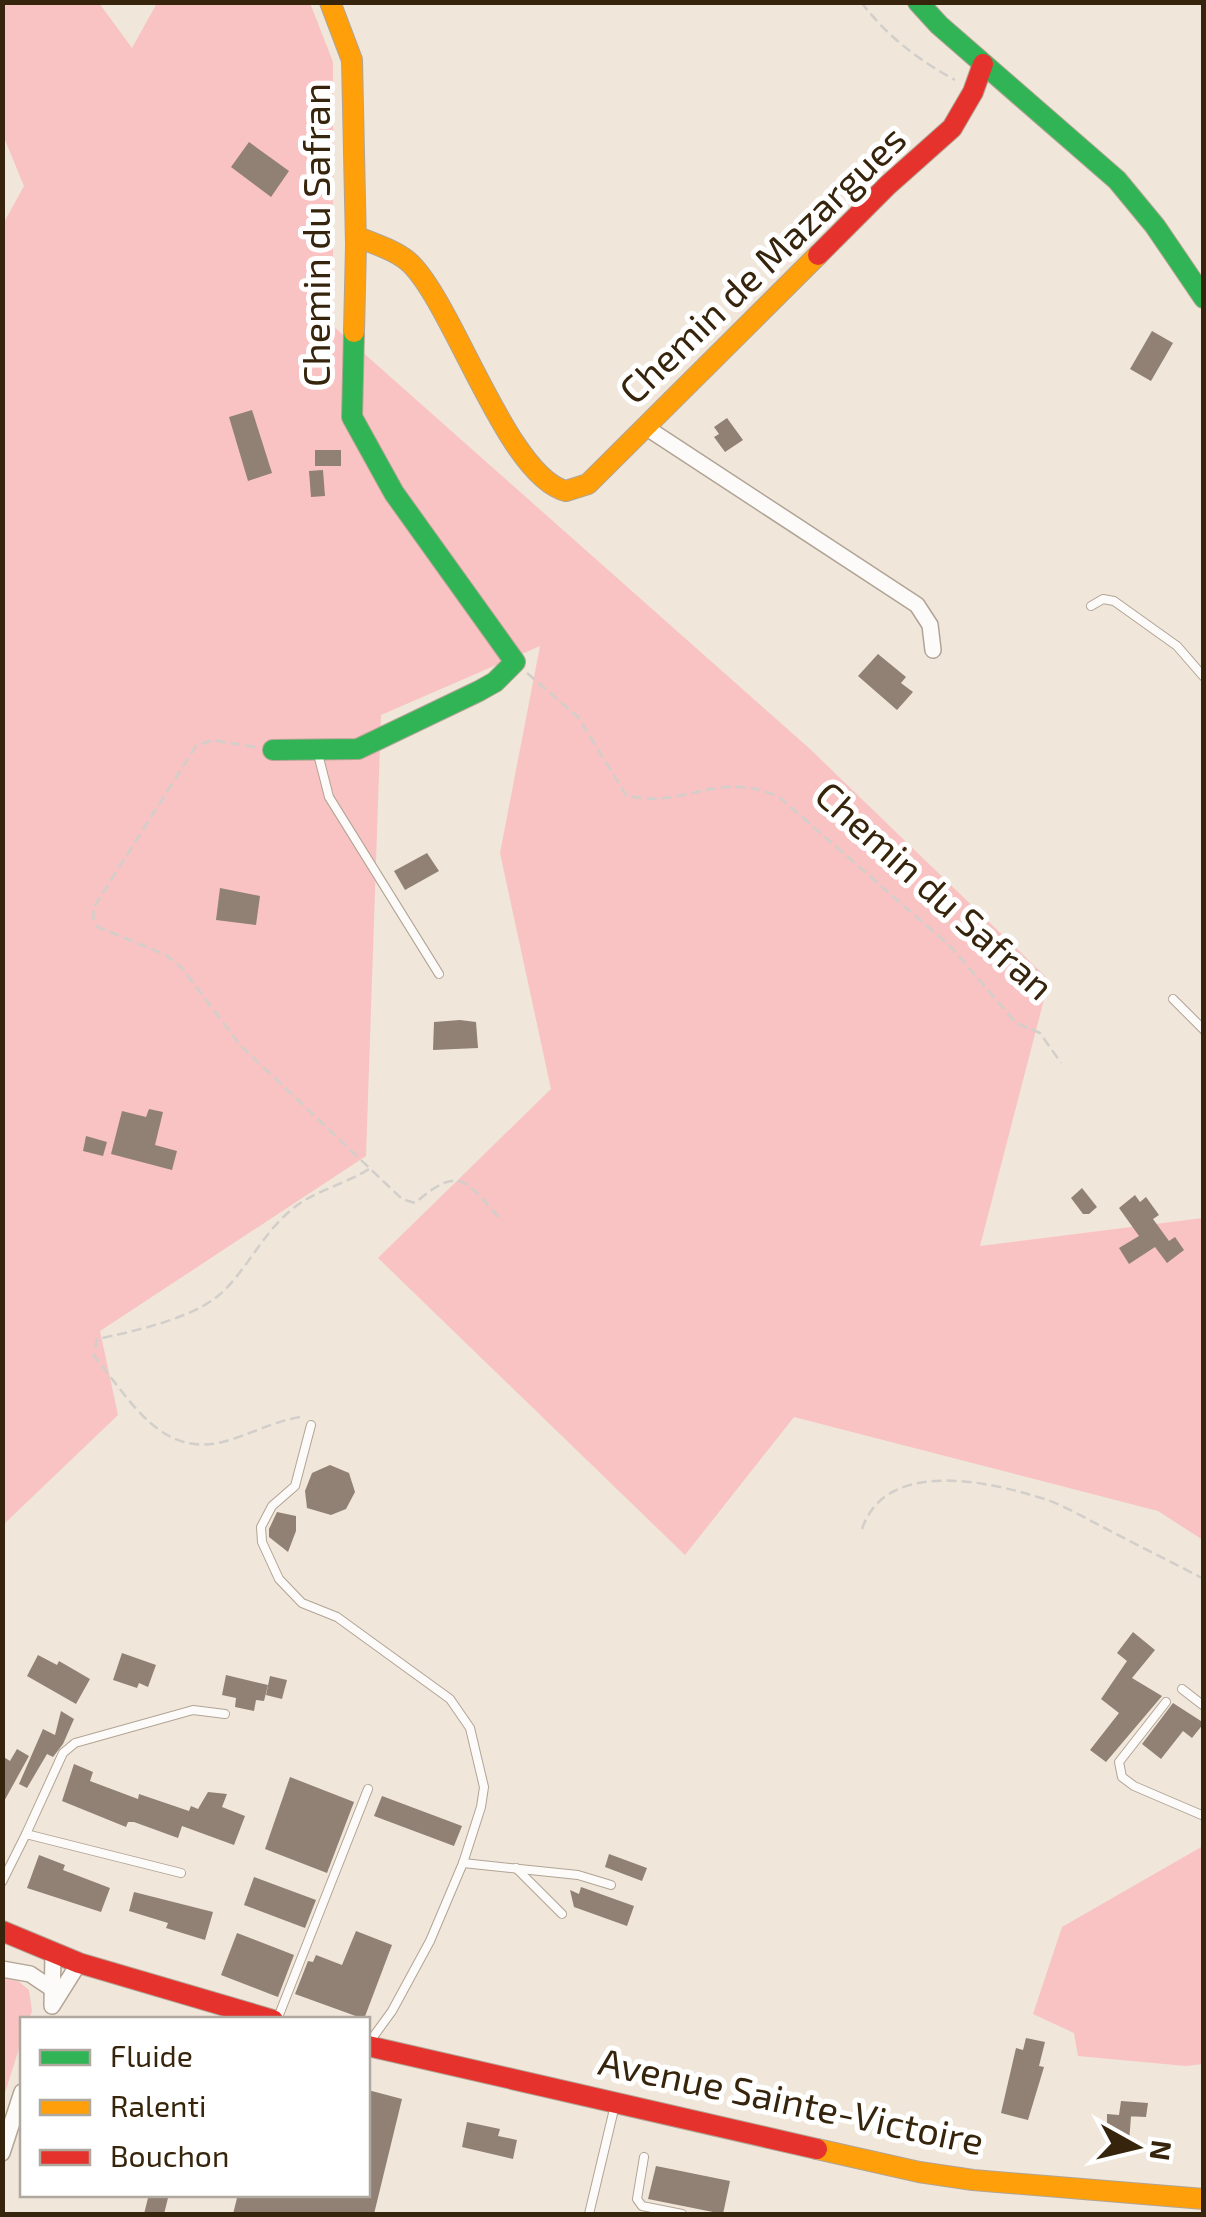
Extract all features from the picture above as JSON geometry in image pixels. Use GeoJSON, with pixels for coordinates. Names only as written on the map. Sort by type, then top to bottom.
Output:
{"type":"FeatureCollection","features":[{"type":"Feature","properties":{"kind":"street","name":"Chemin du Safran"},"geometry":{"type":"LineString","coordinates":[[330,2],[352,60],[356,236],[352,417],[394,493],[466,598],[516,662]]}},
{"type":"Feature","properties":{"kind":"street"},"geometry":{"type":"LineString","coordinates":[[918,2],[1117,180],[1155,226],[1204,298]]}},
{"type":"Feature","properties":{"kind":"street","name":"Chemin de Mazargues"},"geometry":{"type":"LineString","coordinates":[[356,236],[411,264],[499,417],[544,478],[566,492],[588,484],[888,186],[952,128],[984,64]]}},
{"type":"Feature","properties":{"kind":"street"},"geometry":{"type":"LineString","coordinates":[[646,428],[917,605],[930,626],[932,650]]}},
{"type":"Feature","properties":{"kind":"street"},"geometry":{"type":"LineString","coordinates":[[274,750],[358,749],[479,691],[516,662]]}},
{"type":"Feature","properties":{"kind":"street"},"geometry":{"type":"LineString","coordinates":[[2,1931],[79,1963],[265,2017]]}},
{"type":"Feature","properties":{"kind":"street"},"geometry":{"type":"LineString","coordinates":[[53,1954],[53,2002]]}},
{"type":"Feature","properties":{"kind":"street"},"geometry":{"type":"LineString","coordinates":[[53,2002],[79,1963]]}},
{"type":"Feature","properties":{"kind":"street"},"geometry":{"type":"LineString","coordinates":[[2,1969],[30,1974],[53,2002]]}},
{"type":"Feature","properties":{"kind":"street","name":"Avenue Sainte-Victoire"},"geometry":{"type":"LineString","coordinates":[[370,2045],[919,2172],[990,2182],[1204,2200]]}},
{"type":"Feature","properties":{"kind":"street"},"geometry":{"type":"LineString","coordinates":[[2,2153],[20,2098]]}},
{"type":"Feature","properties":{"kind":"lane"},"geometry":{"type":"LineString","coordinates":[[1090,606],[1103,599],[1114,601],[1178,646],[1204,677]]}},
{"type":"Feature","properties":{"kind":"lane"},"geometry":{"type":"LineString","coordinates":[[317,750],[329,797],[438,974]]}},
{"type":"Feature","properties":{"kind":"lane"},"geometry":{"type":"LineString","coordinates":[[1173,999],[1204,1030]]}},
{"type":"Feature","properties":{"kind":"lane"},"geometry":{"type":"LineString","coordinates":[[310,1425],[295,1486],[272,1506],[261,1526],[262,1542],[279,1579],[302,1603],[337,1617],[450,1699],[470,1728],[484,1787],[464,1862],[430,1942],[370,2042]]}},
{"type":"Feature","properties":{"kind":"lane"},"geometry":{"type":"LineString","coordinates":[[1182,1689],[1204,1706]]}},
{"type":"Feature","properties":{"kind":"lane"},"geometry":{"type":"LineString","coordinates":[[1166,1702],[1119,1762],[1122,1777],[1204,1816]]}},
{"type":"Feature","properties":{"kind":"lane"},"geometry":{"type":"LineString","coordinates":[[2,1882],[64,1753],[74,1743],[193,1710],[224,1714]]}},
{"type":"Feature","properties":{"kind":"lane"},"geometry":{"type":"LineString","coordinates":[[276,2017],[368,1788]]}},
{"type":"Feature","properties":{"kind":"lane"},"geometry":{"type":"LineString","coordinates":[[26,1834],[180,1873]]}},
{"type":"Feature","properties":{"kind":"lane"},"geometry":{"type":"LineString","coordinates":[[464,1862],[578,1874],[612,1885]]}},
{"type":"Feature","properties":{"kind":"lane"},"geometry":{"type":"LineString","coordinates":[[516,1868],[562,1914]]}},
{"type":"Feature","properties":{"kind":"lane"},"geometry":{"type":"LineString","coordinates":[[588,2214],[616,2101]]}},
{"type":"Feature","properties":{"kind":"lane"},"geometry":{"type":"LineString","coordinates":[[644,2158],[637,2199],[642,2206],[682,2214]]}},
{"type":"Feature","properties":{"kind":"path"},"geometry":{"type":"LineString","coordinates":[[861,2],[882,30],[915,58],[973,92]]}},
{"type":"Feature","properties":{"kind":"path","name":"Chemin du Safran"},"geometry":{"type":"LineString","coordinates":[[516,662],[578,717],[626,795],[646,800],[730,784],[757,787],[779,797],[951,947],[1016,1023],[1040,1033],[1061,1063]]}},
{"type":"Feature","properties":{"kind":"path"},"geometry":{"type":"LineString","coordinates":[[274,750],[212,740],[196,746],[94,907],[93,916],[98,926],[110,934],[166,955],[181,967],[241,1046],[408,1202],[416,1203],[436,1184],[452,1179],[469,1184],[502,1221]]}},
{"type":"Feature","properties":{"kind":"path"},"geometry":{"type":"LineString","coordinates":[[310,1425],[313,1416],[306,1416],[226,1441],[204,1446],[185,1444],[160,1434],[94,1356],[94,1346],[97,1340],[146,1329],[213,1300],[264,1235],[292,1208],[314,1194],[352,1181],[372,1167]]}},
{"type":"Feature","properties":{"kind":"path"},"geometry":{"type":"LineString","coordinates":[[862,1530],[868,1512],[888,1492],[926,1480],[961,1481],[1040,1497],[1204,1579]]}},
{"type":"Feature","properties":{"kind":"shaded area"},"geometry":{"type":"Polygon","coordinates":[[[3,3],[99,3],[132,48],[157,3],[310,3],[333,62],[333,326],[810,749],[1049,980],[980,1246],[1203,1218],[1203,1540],[1158,1511],[794,1417],[685,1555],[378,1258],[551,1089],[500,853],[540,646],[381,715],[366,1156],[100,1331],[118,1415],[3,1525],[2,226],[24,186],[3,135],[3,3]]]}},
{"type":"Feature","properties":{"kind":"shaded area"},"geometry":{"type":"Polygon","coordinates":[[[1203,1846],[1203,2064],[1186,2066],[1078,2056],[1074,2033],[1033,2014],[1062,1927],[1203,1846]]]}},
{"type":"Feature","properties":{"kind":"shaded area"},"geometry":{"type":"Polygon","coordinates":[[[3,1978],[18,1981],[29,1990],[32,2011],[30,2017],[20,2017],[20,2045],[3,2099],[3,1978]]]}},
{"type":"Feature","properties":{"kind":"building"},"geometry":{"type":"Polygon","coordinates":[[[249,142],[289,171],[271,197],[231,167],[249,142]]]}},
{"type":"Feature","properties":{"kind":"building"},"geometry":{"type":"Polygon","coordinates":[[[1152,331],[1173,343],[1151,381],[1130,369],[1152,331]]]}},
{"type":"Feature","properties":{"kind":"building"},"geometry":{"type":"Polygon","coordinates":[[[252,410],[272,473],[248,481],[229,417],[252,410]]]}},
{"type":"Feature","properties":{"kind":"building"},"geometry":{"type":"Polygon","coordinates":[[[727,418],[743,440],[725,452],[714,437],[719,434],[714,427],[727,418]]]}},
{"type":"Feature","properties":{"kind":"building"},"geometry":{"type":"Polygon","coordinates":[[[315,450],[341,450],[341,466],[315,466],[315,450]]]}},
{"type":"Feature","properties":{"kind":"building"},"geometry":{"type":"Polygon","coordinates":[[[323,470],[325,496],[311,497],[309,471],[323,470]]]}},
{"type":"Feature","properties":{"kind":"building"},"geometry":{"type":"Polygon","coordinates":[[[878,654],[906,677],[901,683],[913,692],[897,710],[858,676],[878,654]]]}},
{"type":"Feature","properties":{"kind":"building"},"geometry":{"type":"Polygon","coordinates":[[[427,853],[439,871],[405,890],[394,871],[427,853]]]}},
{"type":"Feature","properties":{"kind":"building"},"geometry":{"type":"Polygon","coordinates":[[[220,888],[260,896],[256,925],[216,920],[220,888]]]}},
{"type":"Feature","properties":{"kind":"building"},"geometry":{"type":"Polygon","coordinates":[[[434,1022],[476,1022],[478,1048],[433,1050],[434,1022]]]}},
{"type":"Feature","properties":{"kind":"building"},"geometry":{"type":"Polygon","coordinates":[[[149,1109],[163,1112],[155,1145],[177,1151],[172,1170],[111,1154],[122,1111],[146,1117],[149,1109]]]}},
{"type":"Feature","properties":{"kind":"building"},"geometry":{"type":"Polygon","coordinates":[[[86,1136],[107,1142],[103,1156],[83,1151],[86,1136]]]}},
{"type":"Feature","properties":{"kind":"building"},"geometry":{"type":"Polygon","coordinates":[[[1082,1188],[1097,1207],[1089,1214],[1083,1214],[1071,1198],[1082,1188]]]}},
{"type":"Feature","properties":{"kind":"building"},"geometry":{"type":"Polygon","coordinates":[[[1135,1195],[1140,1202],[1146,1197],[1159,1215],[1153,1219],[1169,1241],[1175,1237],[1184,1250],[1167,1263],[1155,1247],[1129,1264],[1119,1248],[1139,1236],[1119,1208],[1135,1195]]]}},
{"type":"Feature","properties":{"kind":"building"},"geometry":{"type":"Polygon","coordinates":[[[330,1465],[349,1473],[355,1492],[346,1509],[331,1515],[307,1508],[305,1491],[312,1473],[330,1465]]]}},
{"type":"Feature","properties":{"kind":"building"},"geometry":{"type":"Polygon","coordinates":[[[277,1512],[296,1516],[296,1531],[288,1552],[269,1537],[277,1512]]]}},
{"type":"Feature","properties":{"kind":"building"},"geometry":{"type":"Polygon","coordinates":[[[1133,1632],[1155,1650],[1132,1678],[1162,1696],[1106,1762],[1090,1750],[1119,1713],[1101,1699],[1127,1661],[1117,1653],[1133,1632]]]}},
{"type":"Feature","properties":{"kind":"building"},"geometry":{"type":"Polygon","coordinates":[[[122,1653],[156,1665],[148,1687],[139,1683],[137,1688],[113,1680],[122,1653]]]}},
{"type":"Feature","properties":{"kind":"building"},"geometry":{"type":"Polygon","coordinates":[[[38,1655],[57,1665],[59,1661],[90,1679],[76,1704],[27,1676],[38,1655]]]}},
{"type":"Feature","properties":{"kind":"building"},"geometry":{"type":"Polygon","coordinates":[[[226,1675],[268,1685],[264,1701],[256,1700],[254,1711],[235,1707],[236,1698],[222,1695],[226,1675]]]}},
{"type":"Feature","properties":{"kind":"building"},"geometry":{"type":"Polygon","coordinates":[[[270,1676],[287,1680],[282,1699],[266,1695],[270,1676]]]}},
{"type":"Feature","properties":{"kind":"building"},"geometry":{"type":"Polygon","coordinates":[[[1173,1703],[1204,1723],[1192,1738],[1183,1731],[1161,1759],[1142,1744],[1173,1703]]]}},
{"type":"Feature","properties":{"kind":"building"},"geometry":{"type":"Polygon","coordinates":[[[61,1711],[74,1719],[63,1744],[53,1757],[47,1754],[27,1788],[19,1784],[43,1729],[55,1735],[61,1711]]]}},
{"type":"Feature","properties":{"kind":"building"},"geometry":{"type":"Polygon","coordinates":[[[17,1749],[29,1756],[2,1805],[2,1756],[10,1761],[17,1749]]]}},
{"type":"Feature","properties":{"kind":"building"},"geometry":{"type":"Polygon","coordinates":[[[74,1764],[93,1772],[90,1781],[138,1799],[139,1794],[189,1811],[191,1806],[198,1809],[208,1792],[227,1794],[222,1807],[245,1816],[234,1845],[182,1826],[178,1838],[134,1822],[128,1822],[126,1827],[62,1801],[74,1764]]]}},
{"type":"Feature","properties":{"kind":"building"},"geometry":{"type":"Polygon","coordinates":[[[290,1777],[354,1802],[327,1873],[265,1849],[290,1777]]]}},
{"type":"Feature","properties":{"kind":"building"},"geometry":{"type":"Polygon","coordinates":[[[382,1796],[462,1826],[454,1846],[374,1816],[382,1796]]]}},
{"type":"Feature","properties":{"kind":"building"},"geometry":{"type":"Polygon","coordinates":[[[609,1854],[647,1868],[642,1881],[605,1867],[609,1854]]]}},
{"type":"Feature","properties":{"kind":"building"},"geometry":{"type":"Polygon","coordinates":[[[39,1855],[65,1865],[63,1870],[110,1888],[101,1912],[27,1888],[39,1855]]]}},
{"type":"Feature","properties":{"kind":"building"},"geometry":{"type":"Polygon","coordinates":[[[254,1877],[316,1900],[305,1928],[244,1905],[254,1877]]]}},
{"type":"Feature","properties":{"kind":"building"},"geometry":{"type":"Polygon","coordinates":[[[581,1887],[634,1906],[627,1926],[574,1907],[570,1890],[579,1894],[581,1887]]]}},
{"type":"Feature","properties":{"kind":"building"},"geometry":{"type":"Polygon","coordinates":[[[134,1892],[213,1912],[205,1940],[129,1911],[134,1892]]]}},
{"type":"Feature","properties":{"kind":"building"},"geometry":{"type":"Polygon","coordinates":[[[356,1931],[392,1945],[365,2017],[295,1994],[308,1961],[313,1962],[316,1955],[342,1965],[356,1931]]]}},
{"type":"Feature","properties":{"kind":"building"},"geometry":{"type":"Polygon","coordinates":[[[237,1933],[294,1955],[278,1997],[221,1975],[237,1933]]]}},
{"type":"Feature","properties":{"kind":"building"},"geometry":{"type":"Polygon","coordinates":[[[1026,2038],[1045,2042],[1039,2066],[1044,2067],[1028,2120],[1001,2113],[1016,2048],[1023,2050],[1026,2038]]]}},
{"type":"Feature","properties":{"kind":"building"},"geometry":{"type":"Polygon","coordinates":[[[370,2091],[402,2099],[374,2214],[233,2214],[237,2197],[370,2197],[370,2091]]]}},
{"type":"Feature","properties":{"kind":"building"},"geometry":{"type":"Polygon","coordinates":[[[1121,2101],[1148,2103],[1146,2117],[1131,2116],[1129,2143],[1121,2142],[1121,2150],[1107,2149],[1107,2114],[1119,2115],[1121,2101]]]}},
{"type":"Feature","properties":{"kind":"building"},"geometry":{"type":"Polygon","coordinates":[[[467,2122],[500,2129],[498,2136],[517,2140],[513,2159],[462,2147],[467,2122]]]}},
{"type":"Feature","properties":{"kind":"building"},"geometry":{"type":"Polygon","coordinates":[[[656,2166],[730,2181],[723,2214],[648,2199],[656,2166]]]}},
{"type":"Feature","properties":{"kind":"building"},"geometry":{"type":"Polygon","coordinates":[[[148,2197],[168,2197],[164,2214],[144,2214],[148,2197]]]}},
{"type":"Feature","properties":{"kind":"traffic: fast"},"geometry":{"type":"LineString","coordinates":[[918,2],[939,25],[1117,180],[1155,226],[1204,298]]}},
{"type":"Feature","properties":{"kind":"traffic: fast"},"geometry":{"type":"LineString","coordinates":[[273,750],[358,749],[479,691],[495,682],[515,662],[394,493],[352,417],[354,332]]}},
{"type":"Feature","properties":{"kind":"traffic: slow"},"geometry":{"type":"LineString","coordinates":[[330,2],[352,60],[354,332]]}},
{"type":"Feature","properties":{"kind":"traffic: slow"},"geometry":{"type":"LineString","coordinates":[[356,236],[411,264],[446,316],[503,425],[524,456],[544,479],[566,491],[588,484],[818,255]]}},
{"type":"Feature","properties":{"kind":"traffic: slow"},"geometry":{"type":"LineString","coordinates":[[817,2149],[973,2180],[1204,2199]]}},
{"type":"Feature","properties":{"kind":"traffic: jam"},"geometry":{"type":"LineString","coordinates":[[818,255],[952,128],[973,92],[983,64]]}},
{"type":"Feature","properties":{"kind":"traffic: jam"},"geometry":{"type":"LineString","coordinates":[[2,1931],[79,1963],[263,2017]]}},
{"type":"Feature","properties":{"kind":"traffic: jam"},"geometry":{"type":"LineString","coordinates":[[370,2046],[817,2149]]}}]}
